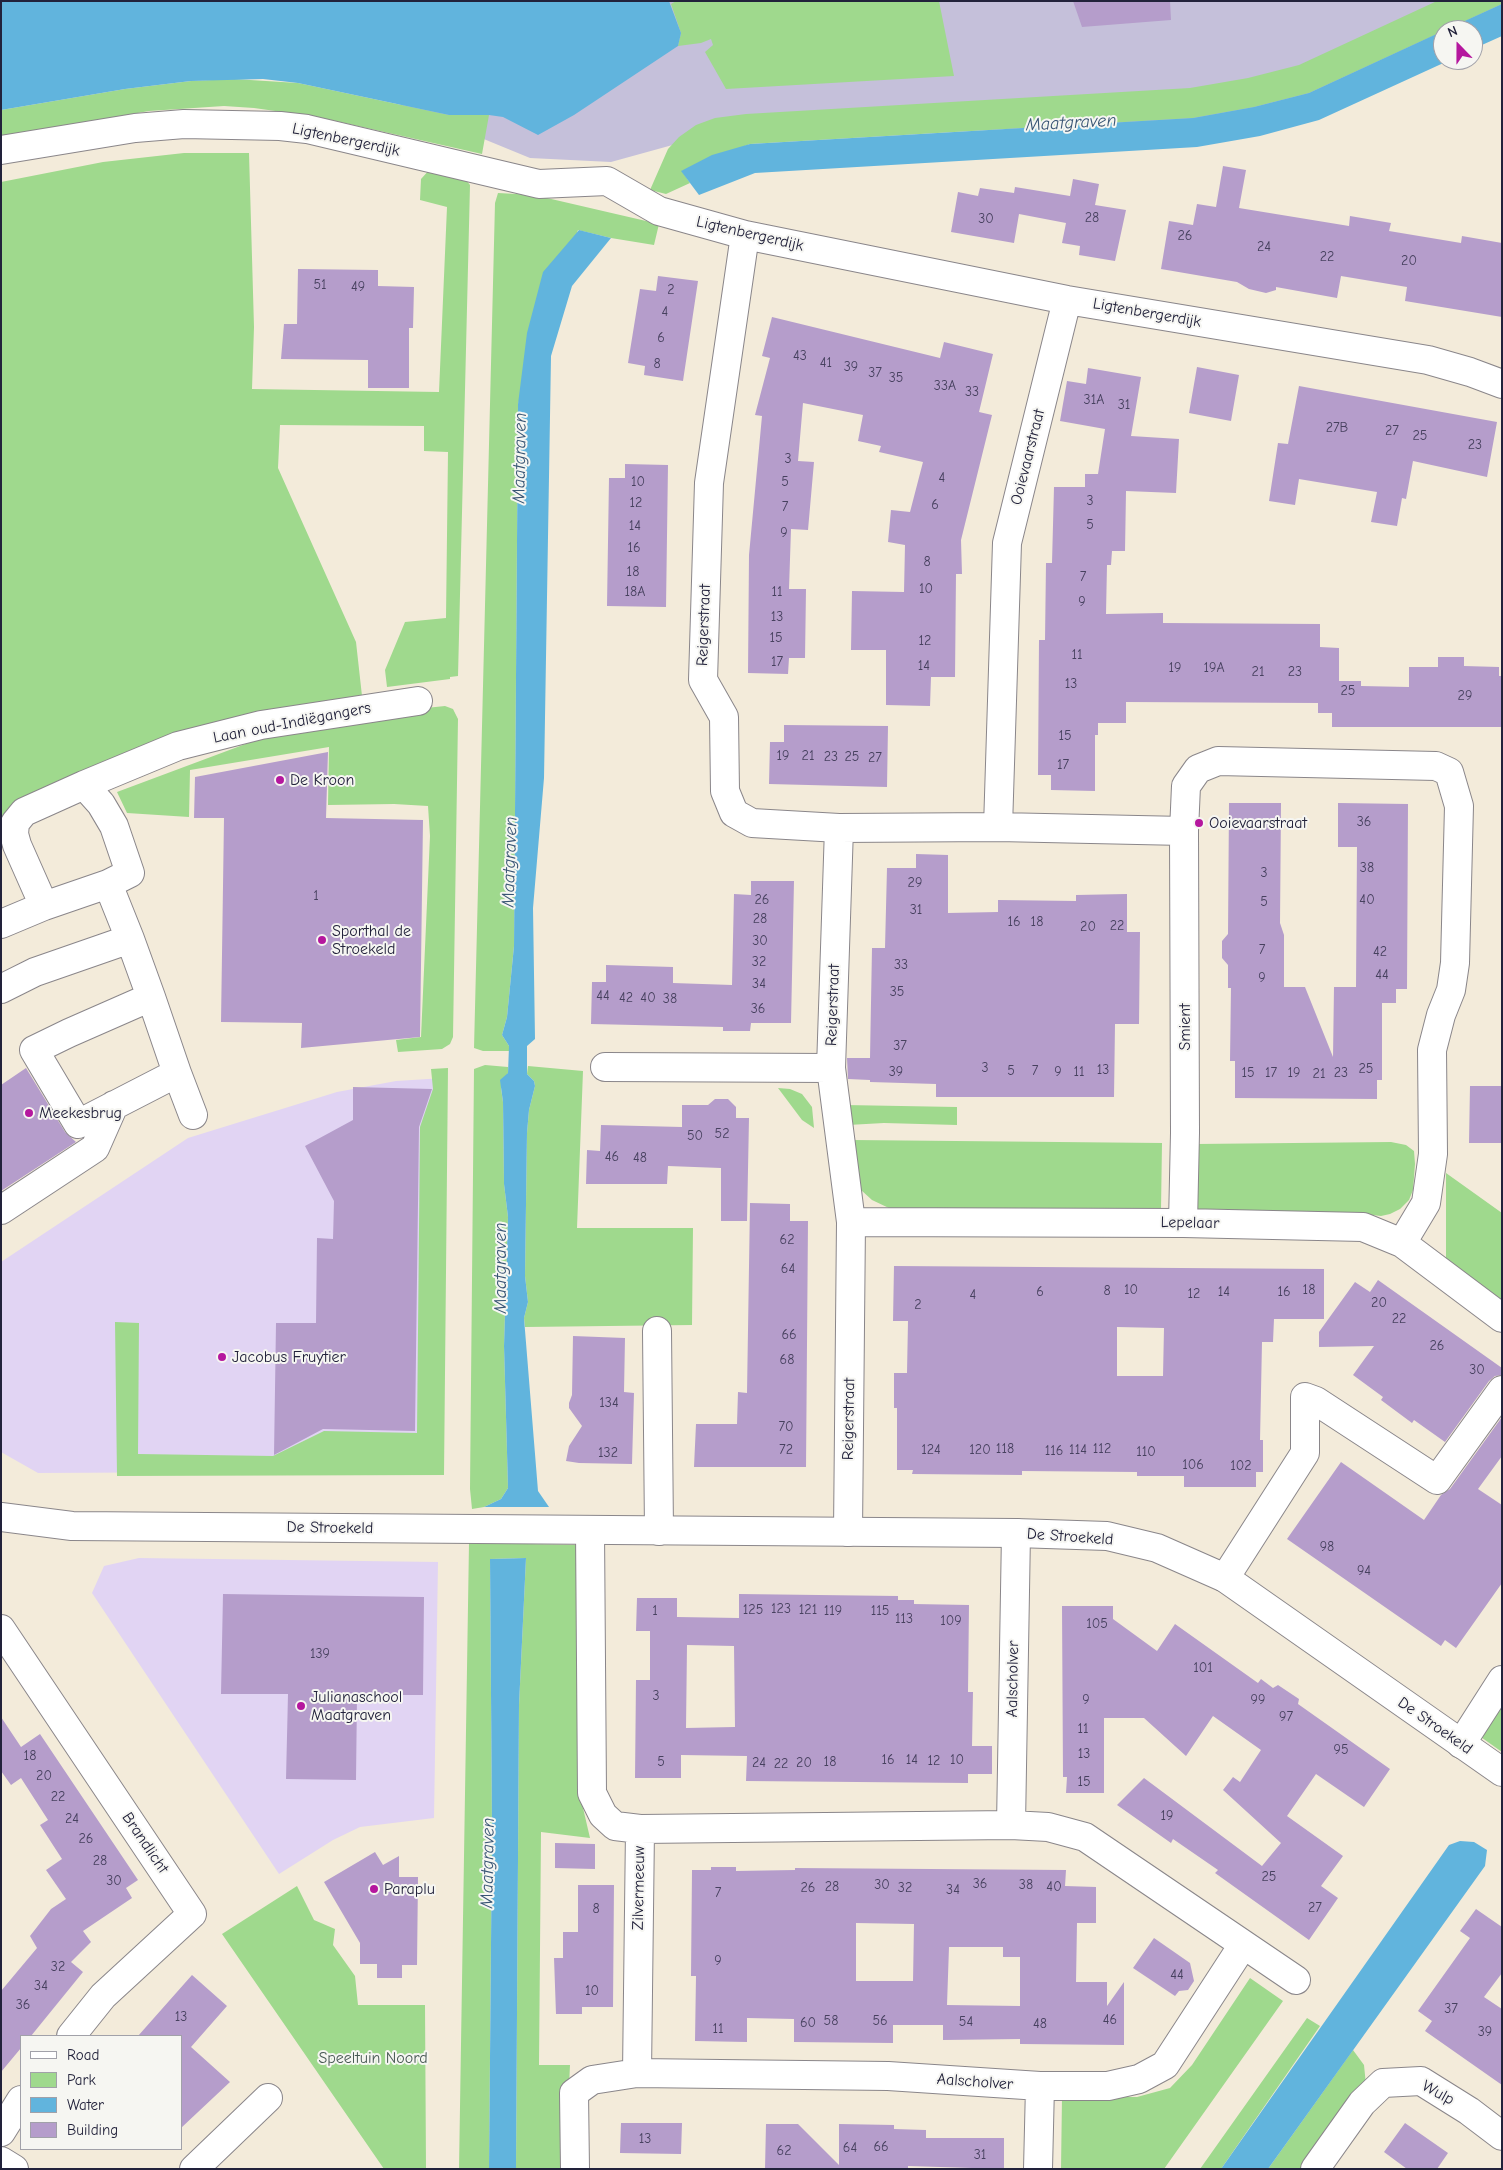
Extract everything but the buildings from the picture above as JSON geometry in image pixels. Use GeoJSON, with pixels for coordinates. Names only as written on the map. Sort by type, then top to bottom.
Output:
{"type":"FeatureCollection","features":[{"type":"Feature","properties":{"kind":"street","name":"Ligtenbergerdijk"},"geometry":{"type":"LineString","coordinates":[[1,150],[135,128],[184,124],[271,126],[307,129],[539,184],[607,181],[658,211],[745,234],[1067,300],[1428,360],[1470,372],[1502,384]]}},
{"type":"Feature","properties":{"kind":"street","name":"Reigerstraat"},"geometry":{"type":"LineString","coordinates":[[745,234],[708,483],[703,680],[724,717],[725,791],[734,813],[752,823],[839,828],[830,1068],[850,1222],[848,1532]]}},
{"type":"Feature","properties":{"kind":"street","name":"Ooievaarstraat"},"geometry":{"type":"LineString","coordinates":[[998,827],[1007,543],[1067,300]]}},
{"type":"Feature","properties":{"kind":"street","name":"Laan oud-Indiëgangers"},"geometry":{"type":"LineString","coordinates":[[44,906],[17,846],[14,834],[15,822],[24,812],[178,746],[261,725],[418,701]]}},
{"type":"Feature","properties":{"kind":"street"},"geometry":{"type":"LineString","coordinates":[[839,828],[998,827],[1184,831],[1186,786],[1198,769],[1218,761],[1436,766],[1449,772],[1459,806],[1455,963],[1451,990],[1441,1015],[1432,1050],[1433,1154],[1426,1203],[1402,1243]]}},
{"type":"Feature","properties":{"kind":"street"},"geometry":{"type":"LineString","coordinates":[[1,924],[44,906],[108,884],[130,873],[114,826],[101,804],[84,785]]}},
{"type":"Feature","properties":{"kind":"street","name":"Smient"},"geometry":{"type":"LineString","coordinates":[[1183,1223],[1185,1133],[1184,831]]}},
{"type":"Feature","properties":{"kind":"street"},"geometry":{"type":"LineString","coordinates":[[108,884],[130,939],[193,1114]]}},
{"type":"Feature","properties":{"kind":"street"},"geometry":{"type":"LineString","coordinates":[[1,989],[35,972],[130,939]]}},
{"type":"Feature","properties":{"kind":"street"},"geometry":{"type":"LineString","coordinates":[[151,997],[34,1050],[78,1124],[177,1073]]}},
{"type":"Feature","properties":{"kind":"street","name":"Reigerstraat"},"geometry":{"type":"LineString","coordinates":[[605,1067],[830,1068]]}},
{"type":"Feature","properties":{"kind":"street"},"geometry":{"type":"LineString","coordinates":[[1,1210],[95,1148],[114,1105]]}},
{"type":"Feature","properties":{"kind":"street","name":"Lepelaar"},"geometry":{"type":"LineString","coordinates":[[850,1222],[1183,1223],[1363,1227],[1402,1243],[1502,1318]]}},
{"type":"Feature","properties":{"kind":"street"},"geometry":{"type":"LineString","coordinates":[[657,1331],[659,1530]]}},
{"type":"Feature","properties":{"kind":"street"},"geometry":{"type":"LineString","coordinates":[[1225,1578],[1305,1453],[1305,1397],[1316,1401],[1437,1480],[1502,1390]]}},
{"type":"Feature","properties":{"kind":"street","name":"De Stroekeld"},"geometry":{"type":"LineString","coordinates":[[1,1518],[72,1526],[1016,1533],[1107,1536],[1157,1548],[1225,1578],[1502,1772]]}},
{"type":"Feature","properties":{"kind":"street","name":"Zilvermeeuw"},"geometry":{"type":"LineString","coordinates":[[590,1530],[592,1793],[603,1815],[615,1826],[640,1829],[637,2073]]}},
{"type":"Feature","properties":{"kind":"street","name":"Aalscholver"},"geometry":{"type":"LineString","coordinates":[[1011,1825],[1016,1533]]}},
{"type":"Feature","properties":{"kind":"street","name":"Brandlicht"},"geometry":{"type":"LineString","coordinates":[[1,1629],[192,1914],[103,1996],[73,2035]]}},
{"type":"Feature","properties":{"kind":"street"},"geometry":{"type":"LineString","coordinates":[[1461,1744],[1502,1680]]}},
{"type":"Feature","properties":{"kind":"street"},"geometry":{"type":"LineString","coordinates":[[640,1829],[1011,1825],[1048,1827],[1085,1837],[1296,1980]]}},
{"type":"Feature","properties":{"kind":"street","name":"Aalscholver"},"geometry":{"type":"LineString","coordinates":[[637,2073],[888,2076],[1040,2086],[1108,2086],[1139,2079],[1165,2065],[1243,1945]]}},
{"type":"Feature","properties":{"kind":"street"},"geometry":{"type":"LineString","coordinates":[[575,2169],[574,2093],[592,2080],[637,2073]]}},
{"type":"Feature","properties":{"kind":"street","name":"Wulp"},"geometry":{"type":"LineString","coordinates":[[1315,2169],[1362,2103],[1383,2083],[1421,2081],[1469,2111],[1502,2136]]}},
{"type":"Feature","properties":{"kind":"street"},"geometry":{"type":"LineString","coordinates":[[1038,2169],[1040,2086]]}},
{"type":"Feature","properties":{"kind":"street"},"geometry":{"type":"LineString","coordinates":[[194,2169],[268,2098]]}},
{"type":"Feature","properties":{"kind":"street"},"geometry":{"type":"LineString","coordinates":[[1,2132],[20,2102]]}},
{"type":"Feature","properties":{"kind":"street"},"geometry":{"type":"LineString","coordinates":[[1,2161],[14,2169]]}},
{"type":"Feature","properties":{"kind":"shaded area"},"geometry":{"type":"Polygon","coordinates":[[[1,1],[1502,1],[1502,20],[1483,27],[1483,20],[1433,20],[1433,54],[1302,118],[687,141],[611,162],[530,158],[357,87],[1,1]]]}},
{"type":"Feature","properties":{"kind":"shaded area","name":"Jacobus Fruytier"},"geometry":{"type":"Polygon","coordinates":[[[444,1078],[442,1471],[38,1473],[1,1452],[1,1262],[188,1138],[337,1092],[396,1081],[444,1078]]]}},
{"type":"Feature","properties":{"kind":"shaded area","name":"Julianaschool Maatgraven"},"geometry":{"type":"Polygon","coordinates":[[[139,1558],[438,1562],[434,1818],[360,1827],[333,1840],[279,1874],[92,1593],[104,1566],[139,1558]]]}},
{"type":"Feature","properties":{"kind":"green space"},"geometry":{"type":"Polygon","coordinates":[[[676,1],[939,1],[954,76],[726,89],[705,52],[713,45],[711,39],[701,43],[678,46],[681,33],[671,4],[676,1]]]}},
{"type":"Feature","properties":{"kind":"green space"},"geometry":{"type":"Polygon","coordinates":[[[1437,1],[1502,1],[1502,4],[1467,20],[1433,20],[1433,36],[1309,93],[1254,107],[1193,118],[750,144],[682,171],[690,183],[666,194],[650,190],[668,149],[679,137],[696,125],[715,118],[746,114],[1190,88],[1248,78],[1299,65],[1437,1]]]}},
{"type":"Feature","properties":{"kind":"green space"},"geometry":{"type":"Polygon","coordinates":[[[234,79],[298,83],[449,115],[489,115],[482,154],[318,117],[254,108],[224,106],[149,111],[1,137],[1,110],[125,89],[191,81],[234,79]]]}},
{"type":"Feature","properties":{"kind":"green space"},"geometry":{"type":"Polygon","coordinates":[[[184,153],[249,153],[254,327],[252,389],[439,392],[447,207],[420,200],[421,179],[431,168],[463,176],[470,185],[458,676],[450,677],[450,679],[387,687],[385,670],[405,622],[446,618],[448,452],[424,451],[424,426],[280,425],[278,468],[356,642],[362,696],[194,731],[25,796],[13,803],[7,810],[6,826],[1,815],[1,182],[103,162],[184,153]]]}},
{"type":"Feature","properties":{"kind":"green space"},"geometry":{"type":"Polygon","coordinates":[[[498,193],[534,195],[659,224],[654,245],[578,230],[518,404],[514,946],[507,1017],[502,1035],[509,1046],[509,1051],[483,1051],[474,1048],[495,203],[498,193]]]}},
{"type":"Feature","properties":{"kind":"green space"},"geometry":{"type":"Polygon","coordinates":[[[445,706],[453,709],[458,719],[453,1037],[450,1044],[442,1049],[398,1052],[396,1040],[421,1037],[430,836],[428,806],[394,804],[328,805],[329,747],[190,770],[189,817],[127,813],[117,792],[275,733],[407,710],[445,706]]]}},
{"type":"Feature","properties":{"kind":"green space"},"geometry":{"type":"Polygon","coordinates":[[[485,1065],[508,1067],[508,1073],[501,1088],[503,1102],[504,1184],[508,1217],[504,1346],[508,1488],[501,1499],[484,1507],[472,1509],[470,1489],[474,1069],[485,1065]]]}},
{"type":"Feature","properties":{"kind":"green space"},"geometry":{"type":"Polygon","coordinates":[[[528,1066],[583,1071],[577,1228],[693,1228],[692,1325],[525,1327],[524,1318],[528,1302],[525,1276],[527,1133],[529,1110],[535,1086],[534,1081],[527,1074],[528,1066]]]}},
{"type":"Feature","properties":{"kind":"green space"},"geometry":{"type":"Polygon","coordinates":[[[448,1068],[444,1475],[117,1476],[115,1322],[139,1323],[138,1454],[273,1456],[324,1431],[417,1433],[420,1127],[433,1089],[431,1069],[448,1068]]]}},
{"type":"Feature","properties":{"kind":"green space"},"geometry":{"type":"Polygon","coordinates":[[[778,1088],[790,1089],[802,1094],[812,1107],[814,1128],[802,1120],[778,1088]]]}},
{"type":"Feature","properties":{"kind":"green space"},"geometry":{"type":"Polygon","coordinates":[[[845,1105],[957,1107],[957,1125],[884,1123],[848,1125],[845,1105]]]}},
{"type":"Feature","properties":{"kind":"green space"},"geometry":{"type":"Polygon","coordinates":[[[852,1140],[1162,1143],[1161,1209],[891,1209],[872,1200],[861,1190],[852,1140]]]}},
{"type":"Feature","properties":{"kind":"green space"},"geometry":{"type":"Polygon","coordinates":[[[1391,1142],[1406,1145],[1414,1151],[1415,1164],[1413,1190],[1409,1200],[1400,1209],[1390,1214],[1381,1216],[1196,1209],[1196,1144],[1391,1142]]]}},
{"type":"Feature","properties":{"kind":"green space"},"geometry":{"type":"Polygon","coordinates":[[[1446,1173],[1502,1213],[1502,1302],[1446,1261],[1446,1173]]]}},
{"type":"Feature","properties":{"kind":"green space"},"geometry":{"type":"Polygon","coordinates":[[[469,1543],[586,1545],[580,1795],[590,1838],[541,1832],[539,2065],[570,2065],[565,2169],[516,2169],[519,1705],[526,1558],[490,1559],[492,1830],[489,2169],[459,2169],[469,1543]]]}},
{"type":"Feature","properties":{"kind":"green space"},"geometry":{"type":"Polygon","coordinates":[[[1502,1702],[1502,1752],[1478,1735],[1502,1702]]]}},
{"type":"Feature","properties":{"kind":"green space","name":"Speeltuin Noord"},"geometry":{"type":"Polygon","coordinates":[[[297,1886],[314,1920],[335,1929],[333,1945],[355,1976],[358,2005],[425,2005],[426,2169],[384,2169],[222,1934],[297,1886]]]}},
{"type":"Feature","properties":{"kind":"green space"},"geometry":{"type":"Polygon","coordinates":[[[1250,1978],[1283,2001],[1164,2169],[1061,2169],[1062,2097],[1137,2097],[1170,2088],[1192,2065],[1250,1978]]]}},
{"type":"Feature","properties":{"kind":"green space"},"geometry":{"type":"Polygon","coordinates":[[[1307,2018],[1320,2026],[1221,2169],[1200,2169],[1307,2018]]]}},
{"type":"Feature","properties":{"kind":"green space"},"geometry":{"type":"Polygon","coordinates":[[[1353,2050],[1364,2065],[1366,2085],[1307,2169],[1268,2169],[1353,2050]]]}},
{"type":"Feature","properties":{"kind":"water"},"geometry":{"type":"Polygon","coordinates":[[[1,1],[669,1],[681,33],[678,46],[574,115],[538,135],[503,117],[449,115],[298,83],[263,79],[191,81],[125,89],[1,110],[1,1]]]}},
{"type":"Feature","properties":{"kind":"water"},"geometry":{"type":"Polygon","coordinates":[[[1502,4],[1502,36],[1483,45],[1483,20],[1467,20],[1502,4]]]}},
{"type":"Feature","properties":{"kind":"water"},"geometry":{"type":"Polygon","coordinates":[[[1433,36],[1433,68],[1319,120],[1260,136],[1197,147],[755,173],[699,195],[681,171],[712,155],[750,144],[1193,118],[1254,107],[1309,93],[1433,36]]]}},
{"type":"Feature","properties":{"kind":"water","name":"Maatgraven"},"geometry":{"type":"Polygon","coordinates":[[[579,230],[611,238],[572,286],[551,356],[544,778],[533,908],[535,1039],[527,1046],[527,1074],[534,1081],[535,1086],[529,1110],[527,1133],[525,1276],[528,1302],[524,1318],[538,1491],[549,1507],[484,1507],[501,1499],[508,1488],[504,1346],[508,1217],[504,1184],[503,1102],[500,1080],[508,1073],[509,1046],[502,1035],[507,1017],[514,946],[518,404],[527,333],[543,272],[579,230]]]}},
{"type":"Feature","properties":{"kind":"water"},"geometry":{"type":"Polygon","coordinates":[[[526,1558],[519,1705],[516,2169],[489,2169],[492,1830],[490,1559],[526,1558]]]}},
{"type":"Feature","properties":{"kind":"water"},"geometry":{"type":"Polygon","coordinates":[[[1460,1841],[1474,1842],[1487,1850],[1485,1866],[1268,2169],[1221,2169],[1449,1845],[1460,1841]]]}},
{"type":"Feature","properties":{"kind":"place","name":"De Kroon"},"geometry":{"type":"Point","coordinates":[280,780]}},
{"type":"Feature","properties":{"kind":"place","name":"Ooievaarstraat"},"geometry":{"type":"Point","coordinates":[1199,823]}},
{"type":"Feature","properties":{"kind":"place","name":"Sporthal de Stroekeld"},"geometry":{"type":"Point","coordinates":[322,940]}},
{"type":"Feature","properties":{"kind":"place","name":"Meekesbrug"},"geometry":{"type":"Point","coordinates":[29,1113]}},
{"type":"Feature","properties":{"kind":"place","name":"Jacobus Fruytier"},"geometry":{"type":"Point","coordinates":[222,1357]}},
{"type":"Feature","properties":{"kind":"place","name":"Julianaschool Maatgraven"},"geometry":{"type":"Point","coordinates":[301,1706]}},
{"type":"Feature","properties":{"kind":"place","name":"Paraplu"},"geometry":{"type":"Point","coordinates":[374,1889]}}]}
